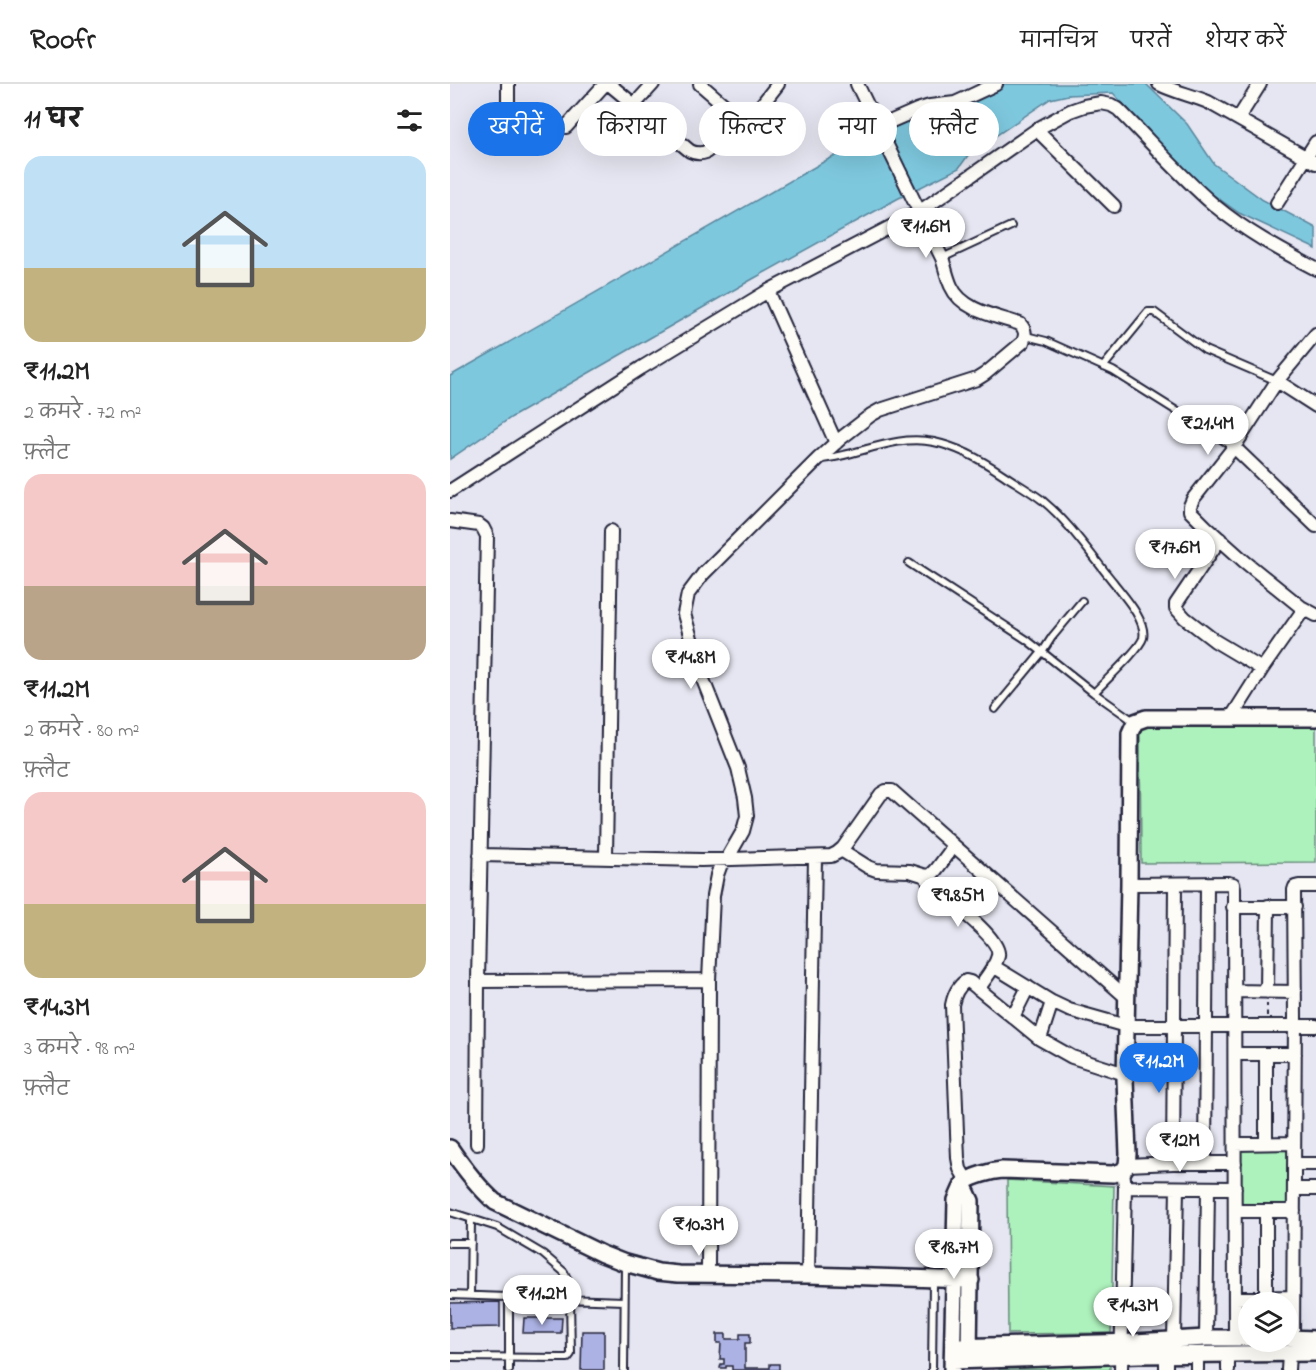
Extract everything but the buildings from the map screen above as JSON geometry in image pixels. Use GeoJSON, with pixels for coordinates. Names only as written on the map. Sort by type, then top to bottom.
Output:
{"type":"FeatureCollection","features":[{"type":"Feature","properties":{"kind":"street"},"geometry":{"type":"LineString","coordinates":[[508,84],[508,102]]}},
{"type":"Feature","properties":{"kind":"street"},"geometry":{"type":"LineString","coordinates":[[566,127],[607,84],[630,102]]}},
{"type":"Feature","properties":{"kind":"street"},"geometry":{"type":"LineString","coordinates":[[637,102],[653,84]]}},
{"type":"Feature","properties":{"kind":"street"},"geometry":{"type":"LineString","coordinates":[[700,84],[721,102]]}},
{"type":"Feature","properties":{"kind":"street"},"geometry":{"type":"LineString","coordinates":[[857,84],[868,102]]}},
{"type":"Feature","properties":{"kind":"street"},"geometry":{"type":"LineString","coordinates":[[897,117],[930,106],[955,103],[979,87],[996,84]]}},
{"type":"Feature","properties":{"kind":"street"},"geometry":{"type":"LineString","coordinates":[[1159,84],[1175,92],[1208,102],[1312,161]]}},
{"type":"Feature","properties":{"kind":"street"},"geometry":{"type":"LineString","coordinates":[[1238,119],[1260,84]]}},
{"type":"Feature","properties":{"kind":"street"},"geometry":{"type":"LineString","coordinates":[[763,102],[775,85]]}},
{"type":"Feature","properties":{"kind":"street"},"geometry":{"type":"LineString","coordinates":[[450,491],[640,368],[768,291],[918,210],[1037,130],[1084,105],[1111,105],[1118,109],[1185,178],[1214,204],[1269,244],[1316,269]]}},
{"type":"Feature","properties":{"kind":"street"},"geometry":{"type":"LineString","coordinates":[[1037,130],[1114,206]]}},
{"type":"Feature","properties":{"kind":"street"},"geometry":{"type":"LineString","coordinates":[[1277,202],[1312,161],[1316,142]]}},
{"type":"Feature","properties":{"kind":"street"},"geometry":{"type":"LineString","coordinates":[[708,1274],[709,980],[712,896],[721,864],[743,831],[747,816],[738,768],[702,677],[684,614],[688,594],[703,574],[836,442],[874,413],[977,379],[1023,342],[1026,336],[1020,324],[972,308],[951,287],[942,258],[895,156]]}},
{"type":"Feature","properties":{"kind":"street"},"geometry":{"type":"LineString","coordinates":[[768,291],[836,442]]}},
{"type":"Feature","properties":{"kind":"street"},"geometry":{"type":"LineString","coordinates":[[1316,334],[1277,381],[1234,447],[1190,506],[1190,511],[1220,539],[1304,609],[1316,615]]}},
{"type":"Feature","properties":{"kind":"street"},"geometry":{"type":"LineString","coordinates":[[1277,381],[1316,406]]}},
{"type":"Feature","properties":{"kind":"street"},"geometry":{"type":"LineString","coordinates":[[1234,447],[1316,526]]}},
{"type":"Feature","properties":{"kind":"street"},"geometry":{"type":"LineString","coordinates":[[450,521],[479,525],[487,536],[477,1144]]}},
{"type":"Feature","properties":{"kind":"street"},"geometry":{"type":"LineString","coordinates":[[606,857],[612,531]]}},
{"type":"Feature","properties":{"kind":"street"},"geometry":{"type":"LineString","coordinates":[[1220,539],[1176,604],[1176,608],[1185,618],[1215,641],[1262,669]]}},
{"type":"Feature","properties":{"kind":"street"},"geometry":{"type":"LineString","coordinates":[[1231,718],[1304,609]]}},
{"type":"Feature","properties":{"kind":"street"},"geometry":{"type":"LineString","coordinates":[[1122,1356],[1125,1168],[1128,1154],[1125,1074],[1130,733],[1135,722],[1146,718],[1316,718]]}},
{"type":"Feature","properties":{"kind":"street"},"geometry":{"type":"LineString","coordinates":[[480,855],[701,860],[831,856],[840,850],[881,794],[892,791],[1127,998]]}},
{"type":"Feature","properties":{"kind":"street"},"geometry":{"type":"LineString","coordinates":[[840,850],[876,870],[910,871],[926,876],[936,870],[954,846]]}},
{"type":"Feature","properties":{"kind":"street"},"geometry":{"type":"LineString","coordinates":[[808,1275],[815,857]]}},
{"type":"Feature","properties":{"kind":"street"},"geometry":{"type":"LineString","coordinates":[[926,876],[932,887],[986,932],[998,950],[993,966],[978,989]]}},
{"type":"Feature","properties":{"kind":"street"},"geometry":{"type":"LineString","coordinates":[[1129,884],[1233,884],[1235,1298],[1238,1315]]}},
{"type":"Feature","properties":{"kind":"street"},"geometry":{"type":"LineString","coordinates":[[1173,1163],[1175,884]]}},
{"type":"Feature","properties":{"kind":"street"},"geometry":{"type":"LineString","coordinates":[[1205,1163],[1207,884]]}},
{"type":"Feature","properties":{"kind":"street"},"geometry":{"type":"LineString","coordinates":[[1293,1292],[1294,890],[1299,886],[1316,886]]}},
{"type":"Feature","properties":{"kind":"street"},"geometry":{"type":"LineString","coordinates":[[1267,992],[1268,906]]}},
{"type":"Feature","properties":{"kind":"street"},"geometry":{"type":"LineString","coordinates":[[1233,907],[1295,907]]}},
{"type":"Feature","properties":{"kind":"street"},"geometry":{"type":"LineString","coordinates":[[993,966],[1069,1010],[1126,1026],[1316,1026]]}},
{"type":"Feature","properties":{"kind":"street"},"geometry":{"type":"LineString","coordinates":[[478,981],[709,980]]}},
{"type":"Feature","properties":{"kind":"street"},"geometry":{"type":"LineString","coordinates":[[969,1359],[971,1201],[958,1158],[952,1005],[955,993],[963,982],[970,982],[1040,1039],[1072,1057],[1125,1074]]}},
{"type":"Feature","properties":{"kind":"street"},"geometry":{"type":"LineString","coordinates":[[1013,1017],[1028,987]]}},
{"type":"Feature","properties":{"kind":"street"},"geometry":{"type":"LineString","coordinates":[[1235,991],[1295,992]]}},
{"type":"Feature","properties":{"kind":"street"},"geometry":{"type":"LineString","coordinates":[[1040,1039],[1052,1002]]}},
{"type":"Feature","properties":{"kind":"street"},"geometry":{"type":"LineString","coordinates":[[1235,1054],[1295,1054]]}},
{"type":"Feature","properties":{"kind":"street"},"geometry":{"type":"LineString","coordinates":[[1266,1054],[1266,1143]]}},
{"type":"Feature","properties":{"kind":"street"},"geometry":{"type":"LineString","coordinates":[[1235,1144],[1294,1143]]}},
{"type":"Feature","properties":{"kind":"street"},"geometry":{"type":"LineString","coordinates":[[450,1148],[485,1193],[495,1202],[602,1254],[658,1272],[970,1280]]}},
{"type":"Feature","properties":{"kind":"street"},"geometry":{"type":"LineString","coordinates":[[1235,1163],[1173,1163],[1125,1168],[1113,1174],[1002,1170],[989,1172],[965,1182],[956,1200],[952,1360],[1197,1353],[1228,1362],[1262,1352]]}},
{"type":"Feature","properties":{"kind":"street"},"geometry":{"type":"LineString","coordinates":[[1294,1164],[1316,1164]]}},
{"type":"Feature","properties":{"kind":"street"},"geometry":{"type":"LineString","coordinates":[[1125,1187],[1235,1188]]}},
{"type":"Feature","properties":{"kind":"street"},"geometry":{"type":"LineString","coordinates":[[1174,1340],[1177,1188]]}},
{"type":"Feature","properties":{"kind":"street"},"geometry":{"type":"LineString","coordinates":[[1206,1338],[1208,1188]]}},
{"type":"Feature","properties":{"kind":"street"},"geometry":{"type":"LineString","coordinates":[[1294,1189],[1316,1189]]}},
{"type":"Feature","properties":{"kind":"street"},"geometry":{"type":"LineString","coordinates":[[1235,1211],[1294,1211]]}},
{"type":"Feature","properties":{"kind":"street"},"geometry":{"type":"LineString","coordinates":[[1266,1211],[1266,1292]]}},
{"type":"Feature","properties":{"kind":"street"},"geometry":{"type":"LineString","coordinates":[[1122,1356],[1174,1340],[1238,1338]]}},
{"type":"Feature","properties":{"kind":"street"},"geometry":{"type":"LineString","coordinates":[[1298,1342],[1316,1339]]}},
{"type":"Feature","properties":{"kind":"street"},"geometry":{"type":"LineString","coordinates":[[1298,1347],[1316,1353]]}},
{"type":"Feature","properties":{"kind":"street"},"geometry":{"type":"LineString","coordinates":[[1288,1370],[1289,1352]]}},
{"type":"Feature","properties":{"kind":"street"},"geometry":{"type":"LineString","coordinates":[[1197,1353],[1197,1370]]}},
{"type":"Feature","properties":{"kind":"street"},"geometry":{"type":"LineString","coordinates":[[1166,1354],[1166,1370]]}},
{"type":"Feature","properties":{"kind":"lane"},"geometry":{"type":"LineString","coordinates":[[942,258],[1011,226]]}},
{"type":"Feature","properties":{"kind":"lane"},"geometry":{"type":"LineString","coordinates":[[1103,367],[1148,312],[1154,312],[1205,350],[1277,381]]}},
{"type":"Feature","properties":{"kind":"lane"},"geometry":{"type":"LineString","coordinates":[[1026,336],[1046,341],[1113,371],[1234,447]]}},
{"type":"Feature","properties":{"kind":"lane"},"geometry":{"type":"LineString","coordinates":[[818,459],[832,458],[908,440],[933,442],[967,452],[1042,501],[1083,544],[1125,597],[1143,627],[1143,637],[1137,648],[1094,693]]}},
{"type":"Feature","properties":{"kind":"lane"},"geometry":{"type":"LineString","coordinates":[[909,563],[1043,651],[1094,693],[1135,722]]}},
{"type":"Feature","properties":{"kind":"lane"},"geometry":{"type":"LineString","coordinates":[[995,709],[1082,601]]}},
{"type":"Feature","properties":{"kind":"lane"},"geometry":{"type":"LineString","coordinates":[[450,1212],[497,1227],[543,1254],[564,1272],[569,1283],[571,1354],[568,1358],[450,1357]]}},
{"type":"Feature","properties":{"kind":"lane"},"geometry":{"type":"LineString","coordinates":[[470,1295],[471,1219]]}},
{"type":"Feature","properties":{"kind":"lane"},"geometry":{"type":"LineString","coordinates":[[450,1243],[471,1243]]}},
{"type":"Feature","properties":{"kind":"lane"},"geometry":{"type":"LineString","coordinates":[[624,1370],[625,1263]]}},
{"type":"Feature","properties":{"kind":"lane"},"geometry":{"type":"LineString","coordinates":[[932,1370],[933,1279]]}},
{"type":"Feature","properties":{"kind":"lane"},"geometry":{"type":"LineString","coordinates":[[450,1295],[624,1301]]}},
{"type":"Feature","properties":{"kind":"lane"},"geometry":{"type":"LineString","coordinates":[[507,1297],[509,1302],[509,1370]]}},
{"type":"Feature","properties":{"kind":"path"},"geometry":{"type":"LineString","coordinates":[[1267,992],[1267,1026]]}},
{"type":"Feature","properties":{"kind":"green space"},"geometry":{"type":"Polygon","coordinates":[[[1316,726],[1316,862],[1141,863],[1140,727],[1316,726]]]}},
{"type":"Feature","properties":{"kind":"green space"},"geometry":{"type":"Polygon","coordinates":[[[1241,1146],[1292,1146],[1291,1209],[1240,1209],[1241,1146]]]}},
{"type":"Feature","properties":{"kind":"green space"},"geometry":{"type":"Polygon","coordinates":[[[1007,1180],[1114,1186],[1111,1333],[1008,1334],[1007,1180]]]}},
{"type":"Feature","properties":{"kind":"green space"},"geometry":{"type":"Polygon","coordinates":[[[999,1364],[1110,1364],[1110,1370],[999,1370],[999,1364]]]}},
{"type":"Feature","properties":{"kind":"water"},"geometry":{"type":"Polygon","coordinates":[[[1002,84],[1146,84],[1187,124],[1214,164],[1263,200],[1316,228],[1316,249],[1239,213],[1198,184],[1113,93],[1068,95],[1050,99],[999,134],[999,102],[968,102],[1002,84]]]}},
{"type":"Feature","properties":{"kind":"water"},"geometry":{"type":"Polygon","coordinates":[[[909,120],[909,156],[968,156],[959,168],[897,199],[751,280],[512,417],[450,459],[450,376],[825,161],[835,156],[897,156],[897,126],[909,120]]]}}]}
